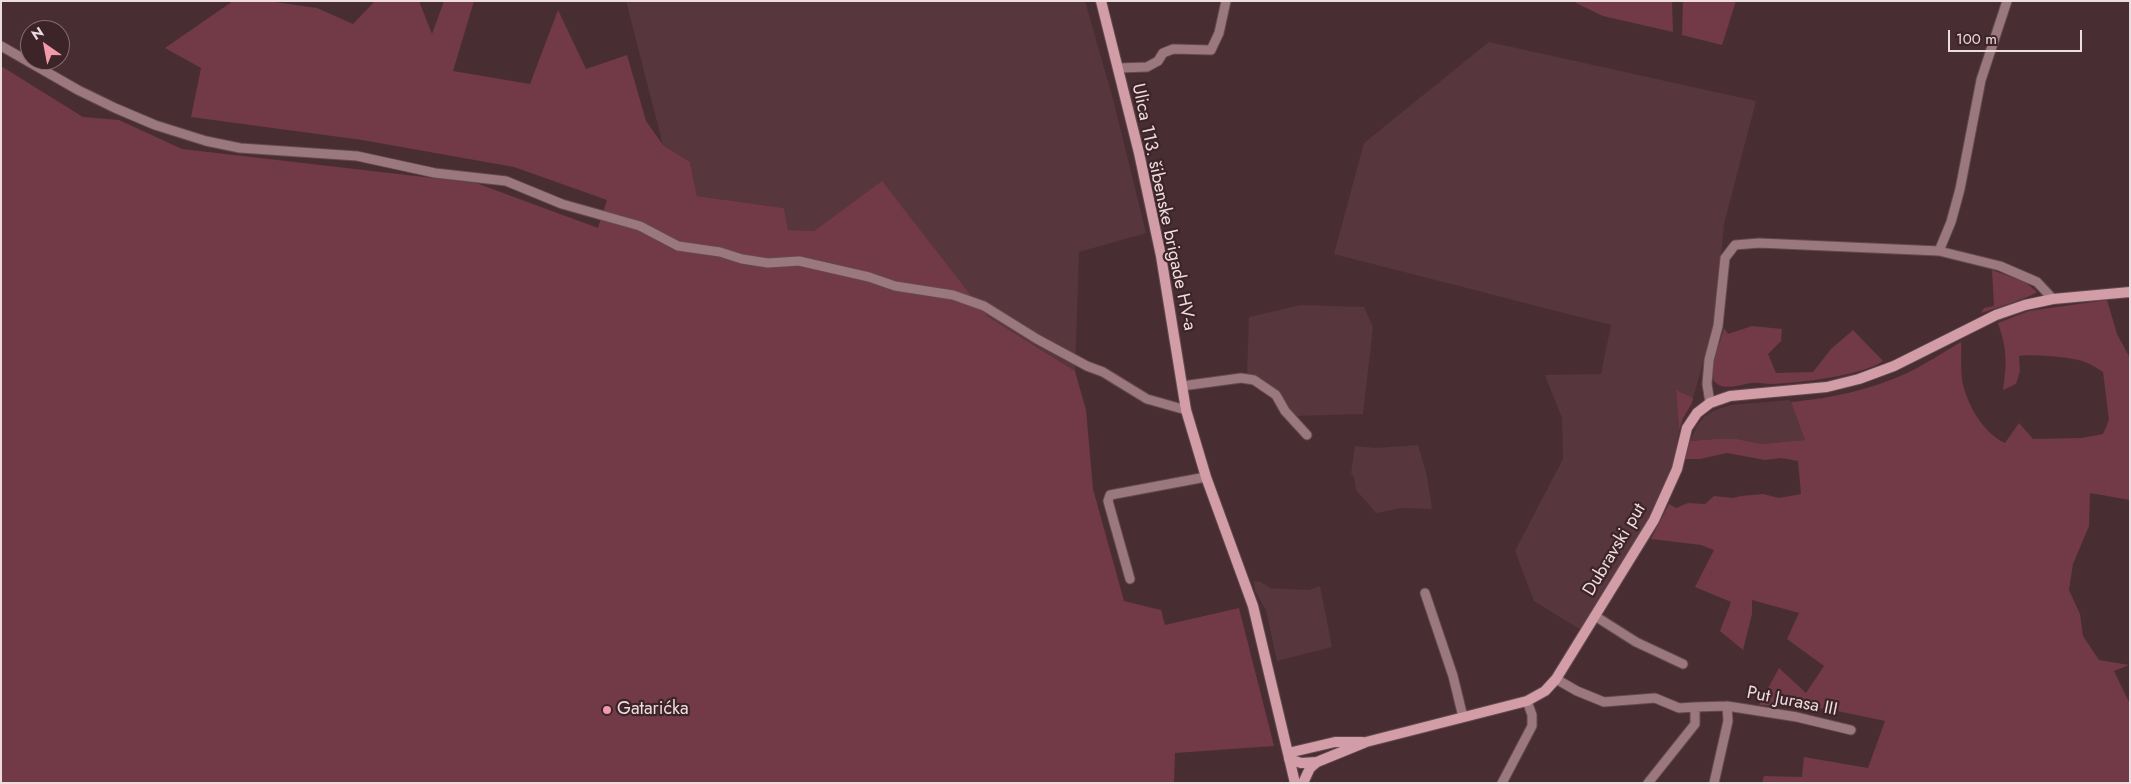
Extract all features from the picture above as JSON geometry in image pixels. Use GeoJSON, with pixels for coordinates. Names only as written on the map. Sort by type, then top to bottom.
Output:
{"type":"FeatureCollection","features":[{"type":"Feature","properties":{"kind":"main road","name":"Ulica 113. šibenske brigade HV-a"},"geometry":{"type":"LineString","coordinates":[[1101,1],[1161,256],[1186,410],[1206,477],[1253,606],[1295,783]]}},
{"type":"Feature","properties":{"kind":"main road"},"geometry":{"type":"LineString","coordinates":[[1710,403],[1730,396],[1827,387],[1859,379],[1894,366],[1996,315],[2025,305],[2053,299],[2130,292]]}},
{"type":"Feature","properties":{"kind":"main road","name":"Dubravski put"},"geometry":{"type":"LineString","coordinates":[[1288,756],[1300,763],[1317,762],[1366,742],[1527,701],[1545,691],[1556,679],[1654,520],[1677,469],[1687,428],[1698,412],[1710,403]]}},
{"type":"Feature","properties":{"kind":"main road","name":"Dubravski put"},"geometry":{"type":"LineString","coordinates":[[1288,756],[1335,742],[1366,742]]}},
{"type":"Feature","properties":{"kind":"main road"},"geometry":{"type":"LineString","coordinates":[[1303,783],[1310,768],[1317,762]]}},
{"type":"Feature","properties":{"kind":"street"},"geometry":{"type":"LineString","coordinates":[[1118,68],[1147,67],[1158,61],[1163,53],[1173,49],[1211,50],[1219,33],[1226,1]]}},
{"type":"Feature","properties":{"kind":"street"},"geometry":{"type":"LineString","coordinates":[[1939,251],[1951,222],[1960,189],[1980,80],[2006,1]]}},
{"type":"Feature","properties":{"kind":"street"},"geometry":{"type":"LineString","coordinates":[[1,46],[78,90],[114,108],[155,125],[206,141],[240,148],[357,156],[435,173],[506,181],[562,204],[640,226],[678,246],[720,252],[742,259],[768,263],[799,261],[869,277],[895,286],[954,295],[984,306],[1037,339],[1087,366],[1103,372],[1147,400],[1186,410]]}},
{"type":"Feature","properties":{"kind":"street"},"geometry":{"type":"LineString","coordinates":[[1710,403],[1707,384],[1709,360],[1718,326],[1725,258],[1735,245],[1759,243],[1939,251],[2000,266],[2037,282],[2053,299]]}},
{"type":"Feature","properties":{"kind":"street"},"geometry":{"type":"LineString","coordinates":[[1182,386],[1241,378],[1254,380],[1276,395],[1285,411],[1306,434]]}},
{"type":"Feature","properties":{"kind":"street"},"geometry":{"type":"LineString","coordinates":[[1130,579],[1108,501],[1110,495],[1206,477]]}},
{"type":"Feature","properties":{"kind":"street"},"geometry":{"type":"LineString","coordinates":[[1425,593],[1453,676],[1463,716]]}},
{"type":"Feature","properties":{"kind":"street"},"geometry":{"type":"LineString","coordinates":[[1595,616],[1636,642],[1683,664]]}},
{"type":"Feature","properties":{"kind":"street","name":"Put Jurasa III"},"geometry":{"type":"LineString","coordinates":[[1556,679],[1577,691],[1604,702],[1655,698],[1679,708],[1727,706],[1797,717],[1851,730]]}},
{"type":"Feature","properties":{"kind":"street"},"geometry":{"type":"LineString","coordinates":[[1502,783],[1532,726],[1532,715],[1527,701]]}},
{"type":"Feature","properties":{"kind":"street","name":"Put Jurasa III"},"geometry":{"type":"LineString","coordinates":[[1714,783],[1728,721],[1727,706]]}},
{"type":"Feature","properties":{"kind":"street"},"geometry":{"type":"LineString","coordinates":[[1648,783],[1695,724],[1695,708]]}},
{"type":"Feature","properties":{"kind":"shaded area"},"geometry":{"type":"Polygon","coordinates":[[[233,1],[268,1],[317,8],[353,24],[375,1],[419,1],[432,34],[444,1],[474,1],[453,71],[530,84],[558,10],[586,69],[627,55],[646,121],[663,145],[690,162],[697,196],[784,208],[788,230],[814,231],[882,181],[987,316],[1075,371],[1086,410],[1093,489],[1124,601],[1161,610],[1165,625],[1239,608],[1274,746],[1175,753],[1174,783],[1,783],[1,66],[83,117],[119,120],[182,149],[476,183],[598,228],[607,200],[514,167],[362,140],[191,117],[201,68],[165,48],[233,1]]]}},
{"type":"Feature","properties":{"kind":"shaded area"},"geometry":{"type":"Polygon","coordinates":[[[626,1],[1085,1],[1114,103],[1146,233],[1079,252],[1075,371],[987,316],[882,182],[814,231],[788,230],[784,208],[697,196],[690,162],[663,145],[626,1]]]}},
{"type":"Feature","properties":{"kind":"shaded area"},"geometry":{"type":"Polygon","coordinates":[[[1576,1],[1672,1],[1673,32],[1603,16],[1576,3],[1576,1]]]}},
{"type":"Feature","properties":{"kind":"shaded area"},"geometry":{"type":"Polygon","coordinates":[[[1683,1],[1736,1],[1722,45],[1682,35],[1683,1]]]}},
{"type":"Feature","properties":{"kind":"shaded area"},"geometry":{"type":"Polygon","coordinates":[[[1489,42],[1756,101],[1724,224],[1715,320],[1693,398],[1676,391],[1679,431],[1674,461],[1653,513],[1581,630],[1534,601],[1515,551],[1563,459],[1562,418],[1545,375],[1601,374],[1611,325],[1334,254],[1364,143],[1489,42]]]}},
{"type":"Feature","properties":{"kind":"shaded area"},"geometry":{"type":"Polygon","coordinates":[[[1992,270],[2025,282],[2037,292],[2020,300],[1981,313],[1984,308],[1994,306],[1992,270]]]}},
{"type":"Feature","properties":{"kind":"shaded area"},"geometry":{"type":"Polygon","coordinates":[[[2107,300],[2117,334],[2130,358],[2130,500],[2090,493],[2089,526],[2073,564],[2069,590],[2080,614],[2083,636],[2099,660],[2129,665],[2114,671],[2130,704],[2130,783],[1762,783],[1764,776],[1802,777],[1804,757],[1868,768],[1885,721],[1828,709],[1759,705],[1779,668],[1806,693],[1824,666],[1787,639],[1799,613],[1752,600],[1752,614],[1743,650],[1720,631],[1731,602],[1695,587],[1714,550],[1701,545],[1651,539],[1669,504],[1676,508],[1688,503],[1705,504],[1714,496],[1733,498],[1763,494],[1779,498],[1801,494],[1798,461],[1781,458],[1765,460],[1727,453],[1700,459],[1685,459],[1690,441],[1737,439],[1761,444],[1805,440],[1791,402],[1836,396],[1865,389],[1914,369],[1961,342],[1963,385],[1978,418],[1997,439],[2005,443],[2019,423],[2033,439],[2082,438],[2103,434],[2109,420],[2103,372],[2087,363],[2076,360],[2060,357],[2019,356],[2020,371],[2016,384],[2003,390],[2005,356],[1998,323],[2029,311],[2107,300]]]}},
{"type":"Feature","properties":{"kind":"shaded area"},"geometry":{"type":"Polygon","coordinates":[[[1301,305],[1364,307],[1373,327],[1363,414],[1293,416],[1287,408],[1247,377],[1249,317],[1301,305]]]}},
{"type":"Feature","properties":{"kind":"shaded area"},"geometry":{"type":"Polygon","coordinates":[[[1752,326],[1782,329],[1781,341],[1768,354],[1776,373],[1813,372],[1831,349],[1853,330],[1883,361],[1860,371],[1813,380],[1771,384],[1755,383],[1731,387],[1720,386],[1713,379],[1712,369],[1724,328],[1728,334],[1752,326]]]}},
{"type":"Feature","properties":{"kind":"shaded area"},"geometry":{"type":"Polygon","coordinates":[[[1676,390],[1693,398],[1679,431],[1676,390]]]}},
{"type":"Feature","properties":{"kind":"shaded area"},"geometry":{"type":"Polygon","coordinates":[[[1790,400],[1806,440],[1761,444],[1737,439],[1690,441],[1697,426],[1704,417],[1713,411],[1731,405],[1790,400]]]}},
{"type":"Feature","properties":{"kind":"shaded area"},"geometry":{"type":"Polygon","coordinates":[[[1418,445],[1427,476],[1432,509],[1402,508],[1376,513],[1356,490],[1354,477],[1351,474],[1355,446],[1376,448],[1418,445]]]}},
{"type":"Feature","properties":{"kind":"shaded area"},"geometry":{"type":"Polygon","coordinates":[[[1254,581],[1261,582],[1270,588],[1309,590],[1320,586],[1332,647],[1277,661],[1266,610],[1255,591],[1254,581]]]}},
{"type":"Feature","properties":{"kind":"place","name":"Gatarićka"},"geometry":{"type":"Point","coordinates":[607,710]}}]}
